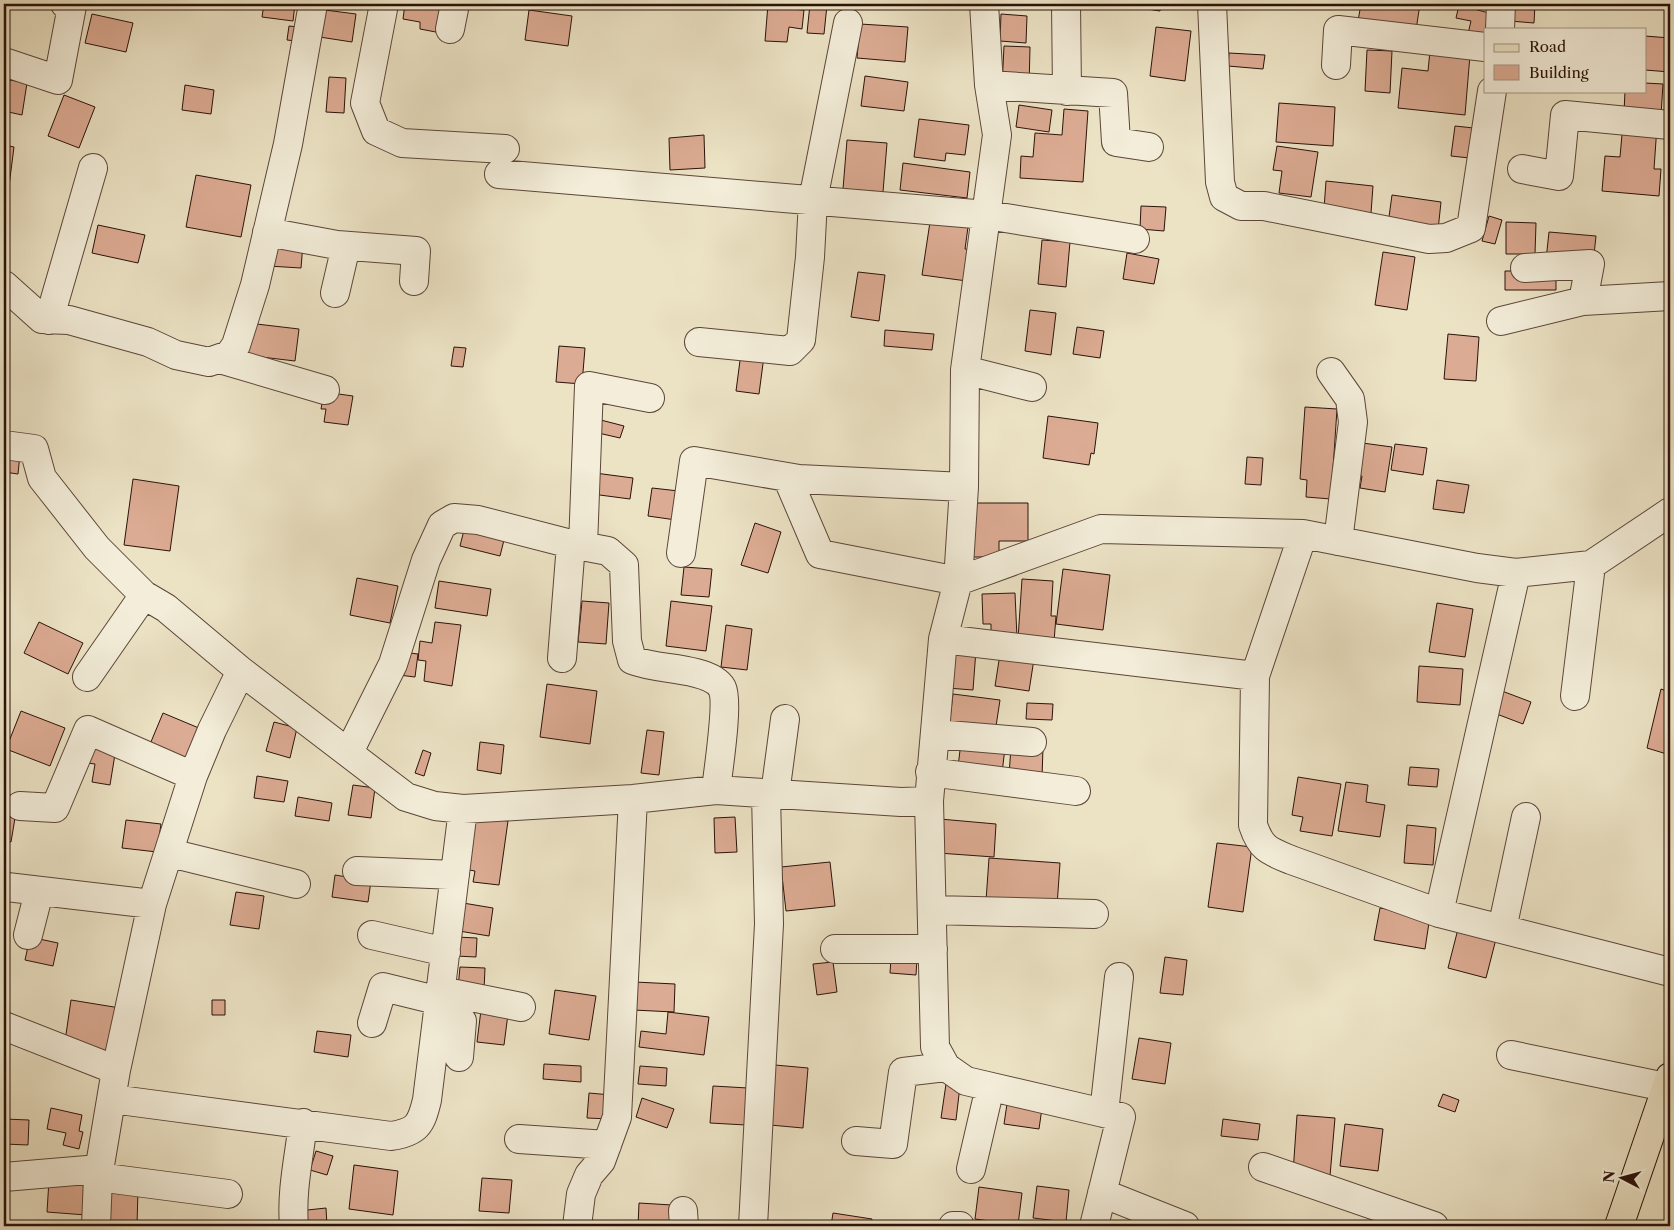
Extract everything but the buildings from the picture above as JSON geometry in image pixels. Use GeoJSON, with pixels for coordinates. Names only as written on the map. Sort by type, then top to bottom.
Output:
{"type":"FeatureCollection","features":[{"type":"Feature","properties":{"kind":"main road"},"geometry":{"type":"LineString","coordinates":[[1619,1226],[1669,1084]]}},
{"type":"Feature","properties":{"kind":"street"},"geometry":{"type":"LineString","coordinates":[[4,62],[58,80],[72,6],[65,4]]}},
{"type":"Feature","properties":{"kind":"street"},"geometry":{"type":"LineString","coordinates":[[4,284],[42,319],[69,320],[148,342],[176,355],[209,362],[229,355],[236,345],[255,285],[288,144],[313,4]]}},
{"type":"Feature","properties":{"kind":"street"},"geometry":{"type":"LineString","coordinates":[[384,4],[365,103],[376,131],[402,143],[502,162],[813,200],[987,215],[1135,239]]}},
{"type":"Feature","properties":{"kind":"street"},"geometry":{"type":"LineString","coordinates":[[984,4],[989,85],[997,135],[966,370],[964,487],[958,581],[943,639],[936,734],[930,772],[929,801],[935,1047],[946,1067],[966,1081],[1121,1117],[1094,1226]]}},
{"type":"Feature","properties":{"kind":"street"},"geometry":{"type":"LineString","coordinates":[[1066,4],[1067,90]]}},
{"type":"Feature","properties":{"kind":"street"},"geometry":{"type":"LineString","coordinates":[[1212,4],[1220,182],[1224,198],[1241,206],[1264,206],[1429,239],[1446,238],[1471,228],[1492,92]]}},
{"type":"Feature","properties":{"kind":"street"},"geometry":{"type":"LineString","coordinates":[[1500,28],[1501,4]]}},
{"type":"Feature","properties":{"kind":"street"},"geometry":{"type":"LineString","coordinates":[[699,342],[790,351],[801,340],[810,257],[813,200],[848,23]]}},
{"type":"Feature","properties":{"kind":"street"},"geometry":{"type":"LineString","coordinates":[[1336,65],[1338,30],[1484,47]]}},
{"type":"Feature","properties":{"kind":"street"},"geometry":{"type":"LineString","coordinates":[[989,85],[1113,93],[1116,142],[1149,147]]}},
{"type":"Feature","properties":{"kind":"street"},"geometry":{"type":"LineString","coordinates":[[1522,169],[1558,176],[1565,115],[1670,125]]}},
{"type":"Feature","properties":{"kind":"street"},"geometry":{"type":"LineString","coordinates":[[49,320],[93,168]]}},
{"type":"Feature","properties":{"kind":"street"},"geometry":{"type":"LineString","coordinates":[[267,232],[346,246],[416,251],[414,281]]}},
{"type":"Feature","properties":{"kind":"street"},"geometry":{"type":"LineString","coordinates":[[335,293],[346,246]]}},
{"type":"Feature","properties":{"kind":"street"},"geometry":{"type":"LineString","coordinates":[[1525,268],[1590,264],[1583,301]]}},
{"type":"Feature","properties":{"kind":"street"},"geometry":{"type":"LineString","coordinates":[[1501,321],[1583,301],[1670,296]]}},
{"type":"Feature","properties":{"kind":"street"},"geometry":{"type":"LineString","coordinates":[[220,359],[325,390]]}},
{"type":"Feature","properties":{"kind":"street"},"geometry":{"type":"LineString","coordinates":[[966,370],[1032,387]]}},
{"type":"Feature","properties":{"kind":"street"},"geometry":{"type":"LineString","coordinates":[[1332,372],[1350,399],[1354,422],[1338,541]]}},
{"type":"Feature","properties":{"kind":"street"},"geometry":{"type":"LineString","coordinates":[[562,658],[577,545],[589,386],[650,398]]}},
{"type":"Feature","properties":{"kind":"street"},"geometry":{"type":"LineString","coordinates":[[4,445],[34,449],[42,478],[96,548],[144,595],[166,608],[241,671],[406,797],[435,806],[463,809],[633,799],[716,790],[901,802],[929,801]]}},
{"type":"Feature","properties":{"kind":"street"},"geometry":{"type":"LineString","coordinates":[[681,553],[694,461],[787,477],[964,487]]}},
{"type":"Feature","properties":{"kind":"street"},"geometry":{"type":"LineString","coordinates":[[787,477],[820,554],[958,581],[1101,529],[1303,534],[1477,568],[1516,573],[1591,564],[1670,512]]}},
{"type":"Feature","properties":{"kind":"street"},"geometry":{"type":"LineString","coordinates":[[349,752],[392,664],[426,560],[442,524],[454,518],[478,520],[608,551],[624,565],[627,641],[632,660],[648,666],[709,677],[722,688],[724,703],[716,790]]}},
{"type":"Feature","properties":{"kind":"street"},"geometry":{"type":"LineString","coordinates":[[1303,534],[1255,676],[1253,825],[1259,841],[1273,853],[1439,913],[1670,972]]}},
{"type":"Feature","properties":{"kind":"street"},"geometry":{"type":"LineString","coordinates":[[1574,696],[1591,564]]}},
{"type":"Feature","properties":{"kind":"street"},"geometry":{"type":"LineString","coordinates":[[1439,913],[1516,573]]}},
{"type":"Feature","properties":{"kind":"street"},"geometry":{"type":"LineString","coordinates":[[87,677],[144,595]]}},
{"type":"Feature","properties":{"kind":"street"},"geometry":{"type":"LineString","coordinates":[[943,639],[1255,676]]}},
{"type":"Feature","properties":{"kind":"street"},"geometry":{"type":"LineString","coordinates":[[96,1226],[99,1173],[116,1070],[152,904],[170,853],[193,776],[212,730],[241,671]]}},
{"type":"Feature","properties":{"kind":"street"},"geometry":{"type":"LineString","coordinates":[[753,1226],[769,924],[770,794],[786,719]]}},
{"type":"Feature","properties":{"kind":"street"},"geometry":{"type":"LineString","coordinates":[[20,806],[55,808],[88,730],[193,776]]}},
{"type":"Feature","properties":{"kind":"street"},"geometry":{"type":"LineString","coordinates":[[936,734],[1032,742]]}},
{"type":"Feature","properties":{"kind":"street"},"geometry":{"type":"LineString","coordinates":[[930,772],[1076,791]]}},
{"type":"Feature","properties":{"kind":"street"},"geometry":{"type":"LineString","coordinates":[[577,1226],[581,1194],[589,1175],[601,1161],[617,1117],[633,799]]}},
{"type":"Feature","properties":{"kind":"street"},"geometry":{"type":"LineString","coordinates":[[112,1099],[391,1136],[408,1133],[422,1121],[428,1100],[463,809]]}},
{"type":"Feature","properties":{"kind":"street"},"geometry":{"type":"LineString","coordinates":[[1502,929],[1526,817]]}},
{"type":"Feature","properties":{"kind":"street"},"geometry":{"type":"LineString","coordinates":[[170,853],[296,884]]}},
{"type":"Feature","properties":{"kind":"street"},"geometry":{"type":"LineString","coordinates":[[357,870],[455,875]]}},
{"type":"Feature","properties":{"kind":"street"},"geometry":{"type":"LineString","coordinates":[[7,887],[152,904]]}},
{"type":"Feature","properties":{"kind":"street"},"geometry":{"type":"LineString","coordinates":[[28,935],[39,892]]}},
{"type":"Feature","properties":{"kind":"street"},"geometry":{"type":"LineString","coordinates":[[932,910],[1094,914]]}},
{"type":"Feature","properties":{"kind":"street"},"geometry":{"type":"LineString","coordinates":[[372,935],[446,952]]}},
{"type":"Feature","properties":{"kind":"street"},"geometry":{"type":"LineString","coordinates":[[835,949],[933,949]]}},
{"type":"Feature","properties":{"kind":"street"},"geometry":{"type":"LineString","coordinates":[[1104,1113],[1119,977]]}},
{"type":"Feature","properties":{"kind":"street"},"geometry":{"type":"LineString","coordinates":[[372,1023],[382,987],[440,1003],[521,1007]]}},
{"type":"Feature","properties":{"kind":"street"},"geometry":{"type":"LineString","coordinates":[[440,1003],[462,1022],[459,1057]]}},
{"type":"Feature","properties":{"kind":"street"},"geometry":{"type":"LineString","coordinates":[[4,1026],[116,1070]]}},
{"type":"Feature","properties":{"kind":"street"},"geometry":{"type":"LineString","coordinates":[[1511,1055],[1669,1084]]}},
{"type":"Feature","properties":{"kind":"street"},"geometry":{"type":"LineString","coordinates":[[856,1141],[893,1144],[903,1072],[946,1067]]}},
{"type":"Feature","properties":{"kind":"street"},"geometry":{"type":"LineString","coordinates":[[971,1169],[990,1087]]}},
{"type":"Feature","properties":{"kind":"street"},"geometry":{"type":"LineString","coordinates":[[294,1226],[294,1184],[303,1123]]}},
{"type":"Feature","properties":{"kind":"street"},"geometry":{"type":"LineString","coordinates":[[519,1139],[607,1145]]}},
{"type":"Feature","properties":{"kind":"street"},"geometry":{"type":"LineString","coordinates":[[1263,1167],[1434,1226]]}},
{"type":"Feature","properties":{"kind":"street"},"geometry":{"type":"LineString","coordinates":[[4,1177],[99,1173],[228,1194]]}},
{"type":"Feature","properties":{"kind":"street"},"geometry":{"type":"LineString","coordinates":[[1102,1193],[1184,1226]]}},
{"type":"Feature","properties":{"kind":"street"},"geometry":{"type":"LineString","coordinates":[[953,1226],[960,1226]]}}]}
